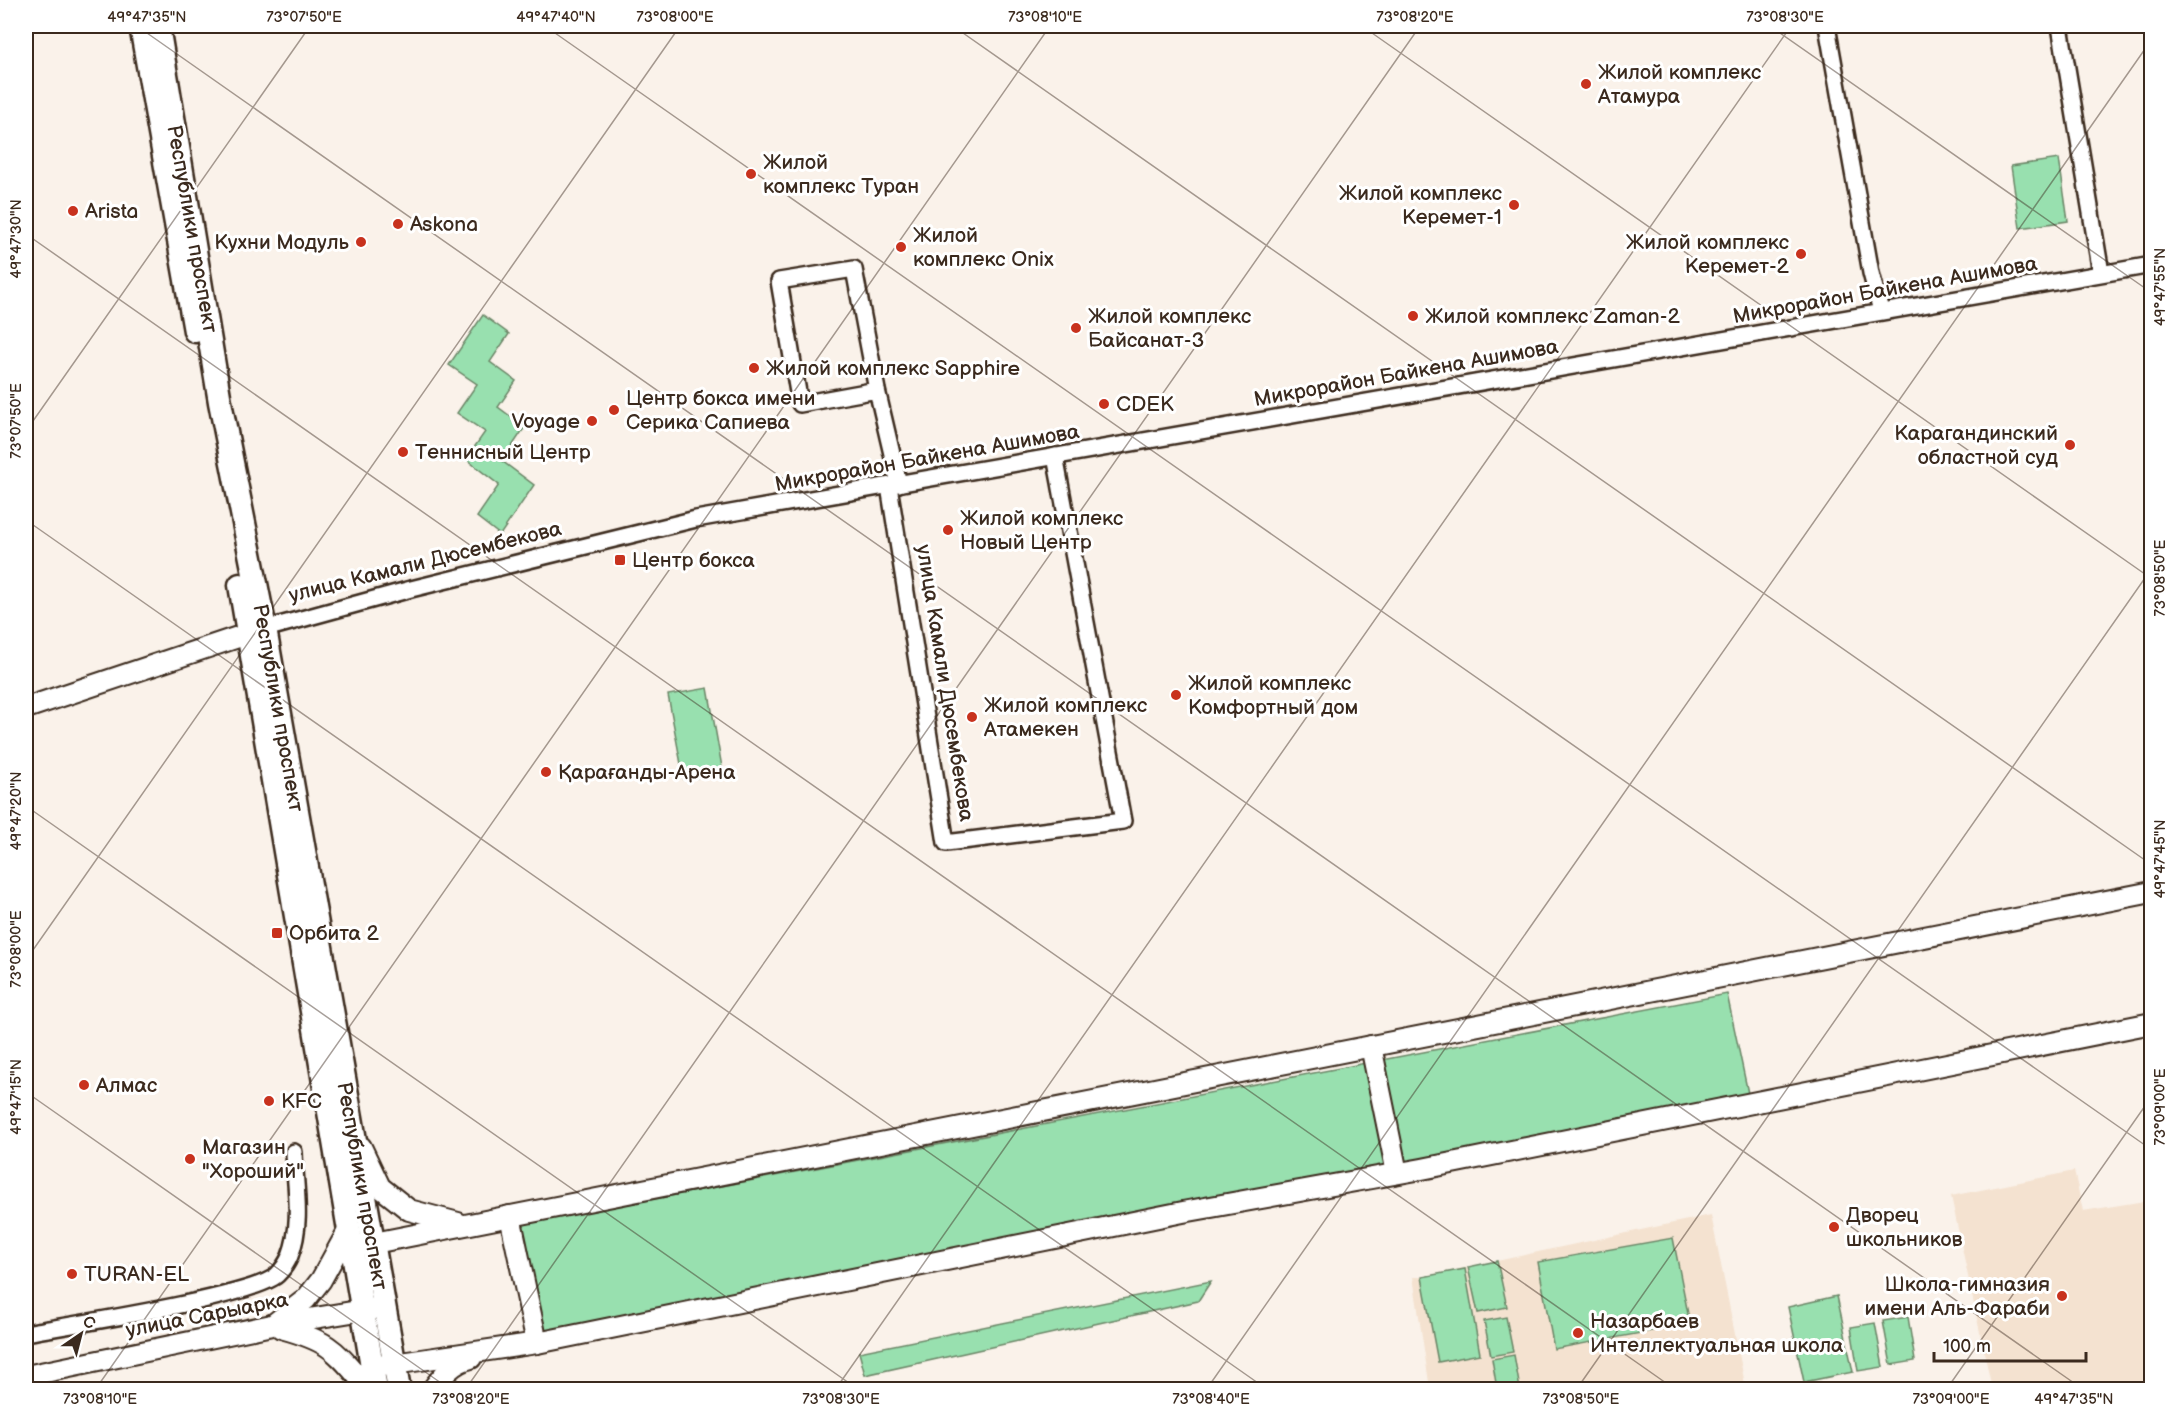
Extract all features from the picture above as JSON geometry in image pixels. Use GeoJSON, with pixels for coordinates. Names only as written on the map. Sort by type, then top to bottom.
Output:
{"type":"FeatureCollection","features":[{"type":"Feature","properties":{"kind":"highway","name":"Республики проспект"},"geometry":{"type":"LineString","coordinates":[[141,26],[175,231],[353,1130],[357,1240]]}},
{"type":"Feature","properties":{"kind":"highway","name":"Республики проспект"},"geometry":{"type":"LineString","coordinates":[[158,26],[357,1240],[372,1309],[394,1364],[399,1389]]}},
{"type":"Feature","properties":{"kind":"highway","name":"Республики проспект"},"geometry":{"type":"LineString","coordinates":[[372,1309],[371,1378],[376,1389]]}},
{"type":"Feature","properties":{"kind":"main road","name":"улица Камали Дюсембекова"},"geometry":{"type":"LineString","coordinates":[[26,708],[256,631]]}},
{"type":"Feature","properties":{"kind":"main road"},"geometry":{"type":"LineString","coordinates":[[272,1325],[306,1299],[357,1240],[466,1225],[2151,892]]}},
{"type":"Feature","properties":{"kind":"main road"},"geometry":{"type":"LineString","coordinates":[[272,1325],[312,1336],[332,1347],[371,1378],[394,1364],[529,1344],[2151,1023]]}},
{"type":"Feature","properties":{"kind":"main road"},"geometry":{"type":"LineString","coordinates":[[1371,1046],[1397,1173]]}},
{"type":"Feature","properties":{"kind":"main road"},"geometry":{"type":"LineString","coordinates":[[353,1130],[380,1187],[409,1210],[466,1225]]}},
{"type":"Feature","properties":{"kind":"main road"},"geometry":{"type":"LineString","coordinates":[[510,1216],[529,1344]]}},
{"type":"Feature","properties":{"kind":"main road","name":"улица Сарыарка"},"geometry":{"type":"LineString","coordinates":[[26,1377],[272,1325],[372,1309]]}},
{"type":"Feature","properties":{"kind":"main road"},"geometry":{"type":"LineString","coordinates":[[432,1389],[443,1374],[459,1362],[529,1344]]}},
{"type":"Feature","properties":{"kind":"street"},"geometry":{"type":"LineString","coordinates":[[1827,26],[1869,262],[1881,311]]}},
{"type":"Feature","properties":{"kind":"street"},"geometry":{"type":"LineString","coordinates":[[2060,26],[2101,273]]}},
{"type":"Feature","properties":{"kind":"street","name":"Микрорайон Байкена Ашимова"},"geometry":{"type":"LineString","coordinates":[[668,526],[1055,456],[2151,265]]}},
{"type":"Feature","properties":{"kind":"street"},"geometry":{"type":"LineString","coordinates":[[877,390],[800,404],[779,281],[854,269],[877,390],[894,485]]}},
{"type":"Feature","properties":{"kind":"street","name":"улица Камали Дюсембекова"},"geometry":{"type":"LineString","coordinates":[[894,485],[946,843],[1124,821],[1055,456]]}},
{"type":"Feature","properties":{"kind":"street","name":"улица Камали Дюсембекова"},"geometry":{"type":"LineString","coordinates":[[256,631],[401,591],[668,526]]}},
{"type":"Feature","properties":{"kind":"street"},"geometry":{"type":"LineString","coordinates":[[26,1333],[215,1296],[254,1286],[277,1275],[290,1257],[298,1222],[294,1152]]}},
{"type":"Feature","properties":{"kind":"shaded area","name":"Школа-гимназия имени Аль-Фараби"},"geometry":{"type":"Polygon","coordinates":[[[2074,1171],[2083,1211],[2151,1200],[2151,1389],[1992,1389],[1951,1196],[2074,1171]]]}},
{"type":"Feature","properties":{"kind":"shaded area","name":"Назарбаев Интеллектуальная школа"},"geometry":{"type":"Polygon","coordinates":[[[1711,1215],[1746,1389],[1430,1389],[1413,1277],[1422,1277],[1711,1215]]]}},
{"type":"Feature","properties":{"kind":"green space"},"geometry":{"type":"Polygon","coordinates":[[[2059,159],[2068,221],[2020,228],[2011,166],[2059,159]]]}},
{"type":"Feature","properties":{"kind":"green space"},"geometry":{"type":"Polygon","coordinates":[[[483,315],[509,334],[490,362],[516,381],[498,407],[525,427],[502,461],[534,485],[500,535],[477,517],[499,485],[466,459],[485,432],[457,413],[477,384],[449,365],[483,315]]]}},
{"type":"Feature","properties":{"kind":"green space"},"geometry":{"type":"Polygon","coordinates":[[[708,688],[723,773],[684,780],[668,695],[708,688]]]}},
{"type":"Feature","properties":{"kind":"green space"},"geometry":{"type":"Polygon","coordinates":[[[1727,994],[1749,1098],[536,1335],[518,1225],[1727,994]]]}},
{"type":"Feature","properties":{"kind":"green space"},"geometry":{"type":"Polygon","coordinates":[[[1673,1238],[1690,1324],[1554,1349],[1538,1262],[1673,1238]]]}},
{"type":"Feature","properties":{"kind":"green space"},"geometry":{"type":"Polygon","coordinates":[[[1497,1261],[1507,1307],[1478,1313],[1468,1267],[1497,1261]]]}},
{"type":"Feature","properties":{"kind":"green space"},"geometry":{"type":"Polygon","coordinates":[[[1465,1269],[1480,1354],[1438,1362],[1422,1277],[1465,1269]]]}},
{"type":"Feature","properties":{"kind":"green space"},"geometry":{"type":"Polygon","coordinates":[[[1211,1281],[1198,1301],[865,1375],[859,1352],[1211,1281]]]}},
{"type":"Feature","properties":{"kind":"green space"},"geometry":{"type":"Polygon","coordinates":[[[1837,1296],[1853,1372],[1804,1382],[1788,1307],[1837,1296]]]}},
{"type":"Feature","properties":{"kind":"green space"},"geometry":{"type":"Polygon","coordinates":[[[1506,1317],[1513,1352],[1491,1356],[1484,1321],[1506,1317]]]}},
{"type":"Feature","properties":{"kind":"green space"},"geometry":{"type":"Polygon","coordinates":[[[1908,1317],[1915,1361],[1891,1365],[1883,1321],[1908,1317]]]}},
{"type":"Feature","properties":{"kind":"green space"},"geometry":{"type":"Polygon","coordinates":[[[1875,1323],[1883,1367],[1858,1371],[1851,1327],[1875,1323]]]}},
{"type":"Feature","properties":{"kind":"green space"},"geometry":{"type":"Polygon","coordinates":[[[1514,1355],[1520,1389],[1497,1389],[1492,1359],[1514,1355]]]}},
{"type":"Feature","properties":{"kind":"place","name":"Жилой комплекс Атамура"},"geometry":{"type":"Point","coordinates":[1586,84]}},
{"type":"Feature","properties":{"kind":"place","name":"Жилой комплекс Туран"},"geometry":{"type":"Point","coordinates":[751,174]}},
{"type":"Feature","properties":{"kind":"place","name":"Жилой комплекс Керемет-1"},"geometry":{"type":"Point","coordinates":[1514,205]}},
{"type":"Feature","properties":{"kind":"place","name":"Arista"},"geometry":{"type":"Point","coordinates":[73,211]}},
{"type":"Feature","properties":{"kind":"place","name":"Askona"},"geometry":{"type":"Point","coordinates":[398,224]}},
{"type":"Feature","properties":{"kind":"place","name":"Кухни Модуль"},"geometry":{"type":"Point","coordinates":[361,242]}},
{"type":"Feature","properties":{"kind":"place","name":"Жилой комплекс Onix"},"geometry":{"type":"Point","coordinates":[901,247]}},
{"type":"Feature","properties":{"kind":"place","name":"Жилой комплекс Керемет-2"},"geometry":{"type":"Point","coordinates":[1801,254]}},
{"type":"Feature","properties":{"kind":"place","name":"Жилой комплекс Zaman-2"},"geometry":{"type":"Point","coordinates":[1413,316]}},
{"type":"Feature","properties":{"kind":"place","name":"Жилой комплекс Байсанат-3"},"geometry":{"type":"Point","coordinates":[1076,328]}},
{"type":"Feature","properties":{"kind":"place","name":"Жилой комплекс Sapphire"},"geometry":{"type":"Point","coordinates":[754,368]}},
{"type":"Feature","properties":{"kind":"place","name":"CDEK"},"geometry":{"type":"Point","coordinates":[1104,404]}},
{"type":"Feature","properties":{"kind":"place","name":"Центр бокса имени Серика Сапиева"},"geometry":{"type":"Point","coordinates":[614,410]}},
{"type":"Feature","properties":{"kind":"place","name":"Voyage"},"geometry":{"type":"Point","coordinates":[592,421]}},
{"type":"Feature","properties":{"kind":"place","name":"Карагандинский областной суд"},"geometry":{"type":"Point","coordinates":[2070,445]}},
{"type":"Feature","properties":{"kind":"place","name":"Теннисный Центр"},"geometry":{"type":"Point","coordinates":[403,452]}},
{"type":"Feature","properties":{"kind":"place","name":"Жилой комплекс Новый Центр"},"geometry":{"type":"Point","coordinates":[948,530]}},
{"type":"Feature","properties":{"kind":"place","name":"Центр бокса"},"geometry":{"type":"Point","coordinates":[620,560]}},
{"type":"Feature","properties":{"kind":"place","name":"Жилой комплекс Комфортный дом"},"geometry":{"type":"Point","coordinates":[1176,695]}},
{"type":"Feature","properties":{"kind":"place","name":"Жилой комплекс Атамекен"},"geometry":{"type":"Point","coordinates":[972,717]}},
{"type":"Feature","properties":{"kind":"place","name":"Қарағанды-Арена"},"geometry":{"type":"Point","coordinates":[546,772]}},
{"type":"Feature","properties":{"kind":"place","name":"Орбита 2"},"geometry":{"type":"Point","coordinates":[277,933]}},
{"type":"Feature","properties":{"kind":"place","name":"Алмас"},"geometry":{"type":"Point","coordinates":[84,1085]}},
{"type":"Feature","properties":{"kind":"place","name":"KFC"},"geometry":{"type":"Point","coordinates":[269,1101]}},
{"type":"Feature","properties":{"kind":"place","name":"Магазин \"Хороший\""},"geometry":{"type":"Point","coordinates":[190,1159]}},
{"type":"Feature","properties":{"kind":"place","name":"Дворец школьников"},"geometry":{"type":"Point","coordinates":[1834,1227]}},
{"type":"Feature","properties":{"kind":"place","name":"TURAN-EL"},"geometry":{"type":"Point","coordinates":[72,1274]}},
{"type":"Feature","properties":{"kind":"place","name":"Школа-гимназия имени Аль-Фараби"},"geometry":{"type":"Point","coordinates":[2062,1296]}},
{"type":"Feature","properties":{"kind":"place","name":"Назарбаев Интеллектуальная школа"},"geometry":{"type":"Point","coordinates":[1578,1333]}}]}
